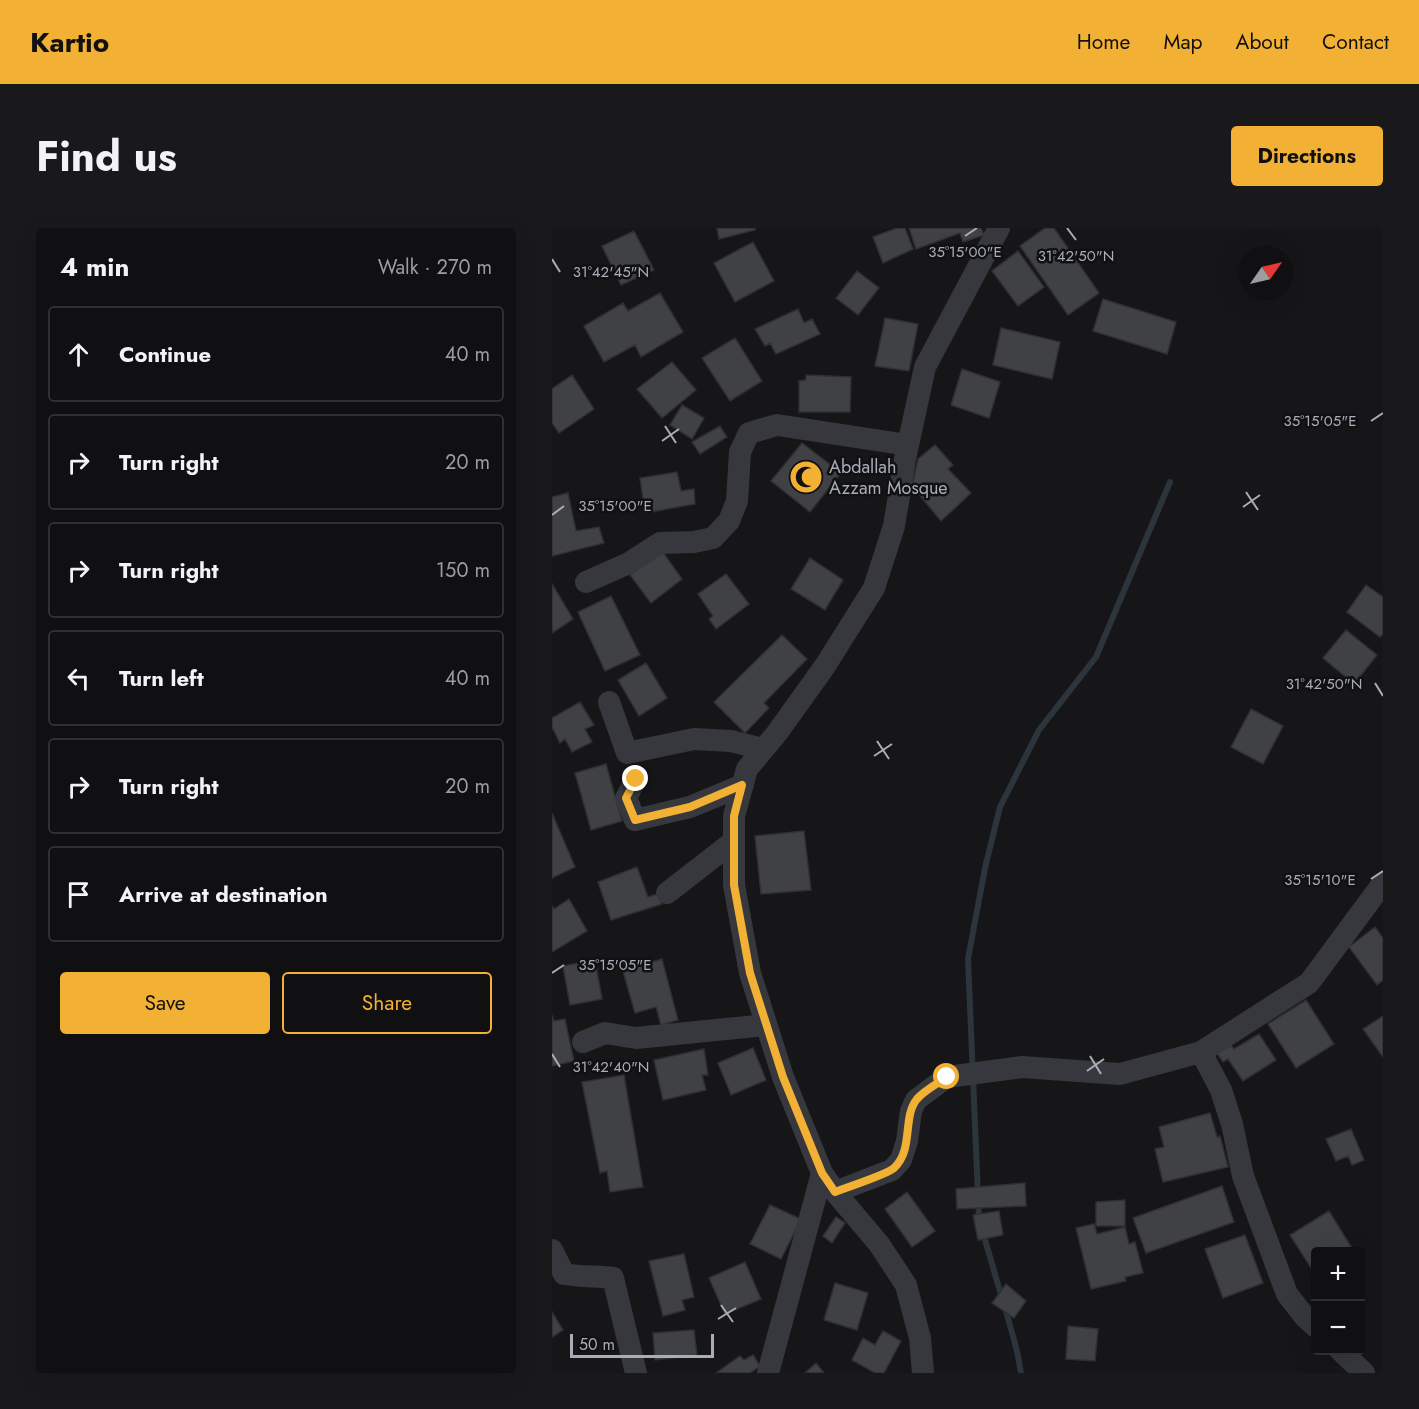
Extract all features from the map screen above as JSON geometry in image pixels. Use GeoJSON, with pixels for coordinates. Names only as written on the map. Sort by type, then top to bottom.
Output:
{"type":"FeatureCollection","features":[{"type":"Feature","properties":{"kind":"street"},"geometry":{"type":"LineString","coordinates":[[923,1373],[920,1338],[906,1285],[879,1244],[822,1173],[783,1077],[750,973],[734,885],[734,816],[747,770],[825,666],[874,588],[894,526],[925,367],[999,228]]}},
{"type":"Feature","properties":{"kind":"street"},"geometry":{"type":"LineString","coordinates":[[586,582],[629,563],[660,543],[694,542],[713,538],[729,520],[737,501],[740,452],[749,433],[777,425],[908,445]]}},
{"type":"Feature","properties":{"kind":"street"},"geometry":{"type":"LineString","coordinates":[[609,702],[627,753],[694,739],[731,741],[763,749]]}},
{"type":"Feature","properties":{"kind":"street"},"geometry":{"type":"LineString","coordinates":[[636,779],[626,798],[635,820],[690,807],[742,785]]}},
{"type":"Feature","properties":{"kind":"street"},"geometry":{"type":"LineString","coordinates":[[667,893],[734,841]]}},
{"type":"Feature","properties":{"kind":"street"},"geometry":{"type":"LineString","coordinates":[[835,1192],[892,1170],[901,1160],[907,1141],[911,1111],[916,1100],[947,1077],[1022,1067],[1120,1074],[1201,1052],[1309,983],[1383,883]]}},
{"type":"Feature","properties":{"kind":"street"},"geometry":{"type":"LineString","coordinates":[[583,1042],[605,1033],[636,1038],[766,1025]]}},
{"type":"Feature","properties":{"kind":"street"},"geometry":{"type":"LineString","coordinates":[[1201,1052],[1221,1090],[1233,1124],[1243,1176],[1287,1294],[1311,1322]]}},
{"type":"Feature","properties":{"kind":"street"},"geometry":{"type":"LineString","coordinates":[[768,1373],[822,1173]]}},
{"type":"Feature","properties":{"kind":"street"},"geometry":{"type":"LineString","coordinates":[[552,1250],[564,1274],[613,1278],[636,1373]]}},
{"type":"Feature","properties":{"kind":"street"},"geometry":{"type":"LineString","coordinates":[[1345,1355],[1364,1373]]}},
{"type":"Feature","properties":{"kind":"building"},"geometry":{"type":"Polygon","coordinates":[[[717,228],[755,228],[755,230],[719,239],[717,228]]]}},
{"type":"Feature","properties":{"kind":"building"},"geometry":{"type":"Polygon","coordinates":[[[897,228],[905,228],[913,249],[883,263],[873,237],[897,228]]]}},
{"type":"Feature","properties":{"kind":"building"},"geometry":{"type":"Polygon","coordinates":[[[909,228],[981,228],[984,235],[963,242],[960,233],[916,249],[909,228]]]}},
{"type":"Feature","properties":{"kind":"building"},"geometry":{"type":"Polygon","coordinates":[[[1045,228],[1054,228],[1099,293],[1068,315],[1020,246],[1045,228]]]}},
{"type":"Feature","properties":{"kind":"building"},"geometry":{"type":"Polygon","coordinates":[[[634,231],[654,270],[621,285],[602,246],[634,231]]]}},
{"type":"Feature","properties":{"kind":"building"},"geometry":{"type":"Polygon","coordinates":[[[753,242],[774,281],[735,302],[714,263],[753,242]]]}},
{"type":"Feature","properties":{"kind":"building"},"geometry":{"type":"Polygon","coordinates":[[[1018,251],[1044,287],[1018,306],[992,271],[1018,251]]]}},
{"type":"Feature","properties":{"kind":"building"},"geometry":{"type":"Polygon","coordinates":[[[857,271],[879,288],[858,315],[836,298],[857,271]]]}},
{"type":"Feature","properties":{"kind":"building"},"geometry":{"type":"Polygon","coordinates":[[[660,293],[683,332],[641,357],[635,345],[604,362],[584,326],[623,303],[628,311],[660,293]]]}},
{"type":"Feature","properties":{"kind":"building"},"geometry":{"type":"Polygon","coordinates":[[[1103,299],[1176,322],[1167,354],[1093,331],[1103,299]]]}},
{"type":"Feature","properties":{"kind":"building"},"geometry":{"type":"Polygon","coordinates":[[[798,309],[804,323],[812,319],[820,334],[776,354],[770,343],[765,346],[755,329],[798,309]]]}},
{"type":"Feature","properties":{"kind":"building"},"geometry":{"type":"Polygon","coordinates":[[[885,318],[918,324],[909,371],[875,366],[885,318]]]}},
{"type":"Feature","properties":{"kind":"building"},"geometry":{"type":"Polygon","coordinates":[[[1001,328],[1060,342],[1052,379],[993,365],[1001,328]]]}},
{"type":"Feature","properties":{"kind":"building"},"geometry":{"type":"Polygon","coordinates":[[[735,338],[762,381],[730,401],[702,358],[735,338]]]}},
{"type":"Feature","properties":{"kind":"building"},"geometry":{"type":"Polygon","coordinates":[[[672,362],[696,390],[662,418],[637,389],[672,362]]]}},
{"type":"Feature","properties":{"kind":"building"},"geometry":{"type":"Polygon","coordinates":[[[962,369],[1000,382],[989,418],[951,405],[962,369]]]}},
{"type":"Feature","properties":{"kind":"building"},"geometry":{"type":"Polygon","coordinates":[[[572,375],[594,409],[559,433],[552,423],[552,389],[572,375]]]}},
{"type":"Feature","properties":{"kind":"building"},"geometry":{"type":"Polygon","coordinates":[[[806,375],[851,377],[850,412],[799,412],[799,381],[806,380],[806,375]]]}},
{"type":"Feature","properties":{"kind":"building"},"geometry":{"type":"Polygon","coordinates":[[[682,405],[704,418],[692,439],[670,425],[682,405]]]}},
{"type":"Feature","properties":{"kind":"building"},"geometry":{"type":"Polygon","coordinates":[[[720,426],[727,437],[700,454],[692,442],[720,426]]]}},
{"type":"Feature","properties":{"kind":"building","name":"Abdallah Azzam Mosque"},"geometry":{"type":"Polygon","coordinates":[[[802,443],[841,473],[810,512],[771,481],[802,443]]]}},
{"type":"Feature","properties":{"kind":"building"},"geometry":{"type":"Polygon","coordinates":[[[935,445],[953,465],[948,469],[971,493],[941,521],[912,486],[918,459],[935,445]]]}},
{"type":"Feature","properties":{"kind":"building"},"geometry":{"type":"Polygon","coordinates":[[[677,472],[681,491],[694,489],[695,504],[645,513],[640,478],[677,472]]]}},
{"type":"Feature","properties":{"kind":"building"},"geometry":{"type":"Polygon","coordinates":[[[568,493],[576,531],[599,527],[604,543],[552,556],[552,497],[568,493]]]}},
{"type":"Feature","properties":{"kind":"building"},"geometry":{"type":"Polygon","coordinates":[[[662,551],[682,579],[651,603],[630,575],[662,551]]]}},
{"type":"Feature","properties":{"kind":"building"},"geometry":{"type":"Polygon","coordinates":[[[810,558],[843,580],[825,610],[791,589],[810,558]]]}},
{"type":"Feature","properties":{"kind":"building"},"geometry":{"type":"Polygon","coordinates":[[[726,574],[749,604],[716,629],[709,619],[713,616],[698,594],[726,574]]]}},
{"type":"Feature","properties":{"kind":"building"},"geometry":{"type":"Polygon","coordinates":[[[552,584],[573,619],[552,633],[552,584]]]}},
{"type":"Feature","properties":{"kind":"building"},"geometry":{"type":"Polygon","coordinates":[[[1366,585],[1383,597],[1383,634],[1380,637],[1347,612],[1366,585]]]}},
{"type":"Feature","properties":{"kind":"building"},"geometry":{"type":"Polygon","coordinates":[[[611,596],[640,655],[605,671],[578,612],[611,596]]]}},
{"type":"Feature","properties":{"kind":"building"},"geometry":{"type":"Polygon","coordinates":[[[1346,630],[1377,655],[1354,684],[1323,658],[1346,630]]]}},
{"type":"Feature","properties":{"kind":"building"},"geometry":{"type":"Polygon","coordinates":[[[782,635],[807,659],[764,703],[769,708],[745,733],[714,702],[782,635]]]}},
{"type":"Feature","properties":{"kind":"building"},"geometry":{"type":"Polygon","coordinates":[[[646,663],[667,698],[639,716],[618,680],[646,663]]]}},
{"type":"Feature","properties":{"kind":"building"},"geometry":{"type":"Polygon","coordinates":[[[580,702],[594,725],[585,729],[592,742],[572,752],[565,739],[560,743],[552,727],[552,718],[580,702]]]}},
{"type":"Feature","properties":{"kind":"building"},"geometry":{"type":"Polygon","coordinates":[[[1251,709],[1283,726],[1263,764],[1231,747],[1251,709]]]}},
{"type":"Feature","properties":{"kind":"building"},"geometry":{"type":"Polygon","coordinates":[[[606,764],[622,821],[591,830],[575,773],[606,764]]]}},
{"type":"Feature","properties":{"kind":"building"},"geometry":{"type":"Polygon","coordinates":[[[552,813],[575,867],[552,878],[552,813]]]}},
{"type":"Feature","properties":{"kind":"building"},"geometry":{"type":"Polygon","coordinates":[[[804,831],[811,890],[761,894],[755,836],[804,831]]]}},
{"type":"Feature","properties":{"kind":"building"},"geometry":{"type":"Polygon","coordinates":[[[637,867],[648,897],[658,894],[662,904],[611,920],[598,882],[637,867]]]}},
{"type":"Feature","properties":{"kind":"building"},"geometry":{"type":"Polygon","coordinates":[[[569,899],[587,931],[552,952],[552,906],[554,909],[569,899]]]}},
{"type":"Feature","properties":{"kind":"building"},"geometry":{"type":"Polygon","coordinates":[[[1375,927],[1383,938],[1383,980],[1377,985],[1349,947],[1375,927]]]}},
{"type":"Feature","properties":{"kind":"building"},"geometry":{"type":"Polygon","coordinates":[[[662,959],[678,1020],[661,1025],[656,1007],[635,1013],[623,971],[662,959]]]}},
{"type":"Feature","properties":{"kind":"building"},"geometry":{"type":"Polygon","coordinates":[[[595,960],[602,999],[570,1005],[563,966],[595,960]]]}},
{"type":"Feature","properties":{"kind":"building"},"geometry":{"type":"Polygon","coordinates":[[[1306,1000],[1334,1044],[1296,1068],[1268,1024],[1306,1000]]]}},
{"type":"Feature","properties":{"kind":"building"},"geometry":{"type":"Polygon","coordinates":[[[552,1015],[554,1021],[565,1019],[574,1061],[552,1066],[552,1015]]]}},
{"type":"Feature","properties":{"kind":"building"},"geometry":{"type":"Polygon","coordinates":[[[1383,1016],[1383,1057],[1363,1029],[1383,1016]]]}},
{"type":"Feature","properties":{"kind":"building"},"geometry":{"type":"Polygon","coordinates":[[[1259,1034],[1276,1060],[1243,1081],[1228,1059],[1223,1062],[1214,1049],[1227,1040],[1234,1049],[1259,1034]]]}},
{"type":"Feature","properties":{"kind":"building"},"geometry":{"type":"Polygon","coordinates":[[[753,1048],[766,1080],[731,1095],[718,1063],[753,1048]]]}},
{"type":"Feature","properties":{"kind":"building"},"geometry":{"type":"Polygon","coordinates":[[[704,1049],[708,1075],[702,1075],[706,1090],[663,1100],[654,1060],[704,1049]]]}},
{"type":"Feature","properties":{"kind":"building"},"geometry":{"type":"Polygon","coordinates":[[[624,1075],[643,1187],[610,1192],[607,1171],[600,1173],[582,1082],[624,1075]]]}},
{"type":"Feature","properties":{"kind":"building"},"geometry":{"type":"Polygon","coordinates":[[[1210,1113],[1217,1137],[1220,1136],[1228,1167],[1163,1182],[1155,1149],[1164,1147],[1159,1127],[1210,1113]]]}},
{"type":"Feature","properties":{"kind":"building"},"geometry":{"type":"Polygon","coordinates":[[[1351,1129],[1364,1160],[1352,1165],[1348,1156],[1336,1161],[1326,1139],[1351,1129]]]}},
{"type":"Feature","properties":{"kind":"building"},"geometry":{"type":"Polygon","coordinates":[[[1025,1183],[1026,1206],[957,1209],[956,1189],[1025,1183]]]}},
{"type":"Feature","properties":{"kind":"building"},"geometry":{"type":"Polygon","coordinates":[[[1222,1186],[1234,1222],[1146,1253],[1133,1218],[1222,1186]]]}},
{"type":"Feature","properties":{"kind":"building"},"geometry":{"type":"Polygon","coordinates":[[[907,1192],[935,1231],[912,1247],[885,1209],[907,1192]]]}},
{"type":"Feature","properties":{"kind":"building"},"geometry":{"type":"Polygon","coordinates":[[[1125,1200],[1125,1226],[1096,1226],[1096,1202],[1125,1200]]]}},
{"type":"Feature","properties":{"kind":"building"},"geometry":{"type":"Polygon","coordinates":[[[770,1205],[801,1219],[781,1259],[750,1244],[770,1205]]]}},
{"type":"Feature","properties":{"kind":"building"},"geometry":{"type":"Polygon","coordinates":[[[999,1211],[1003,1235],[978,1240],[973,1215],[999,1211]]]}},
{"type":"Feature","properties":{"kind":"building"},"geometry":{"type":"Polygon","coordinates":[[[1329,1211],[1351,1247],[1311,1247],[1311,1268],[1290,1235],[1329,1211]]]}},
{"type":"Feature","properties":{"kind":"building"},"geometry":{"type":"Polygon","coordinates":[[[836,1217],[845,1223],[832,1243],[823,1236],[836,1217]]]}},
{"type":"Feature","properties":{"kind":"building"},"geometry":{"type":"Polygon","coordinates":[[[1094,1224],[1097,1234],[1125,1227],[1129,1244],[1135,1242],[1143,1273],[1125,1277],[1126,1281],[1091,1289],[1076,1228],[1094,1224]]]}},
{"type":"Feature","properties":{"kind":"building"},"geometry":{"type":"Polygon","coordinates":[[[1245,1235],[1263,1283],[1223,1298],[1205,1249],[1245,1235]]]}},
{"type":"Feature","properties":{"kind":"building"},"geometry":{"type":"Polygon","coordinates":[[[684,1254],[694,1297],[682,1300],[685,1310],[663,1316],[649,1261],[684,1254]]]}},
{"type":"Feature","properties":{"kind":"building"},"geometry":{"type":"Polygon","coordinates":[[[745,1262],[761,1299],[725,1314],[709,1278],[745,1262]]]}},
{"type":"Feature","properties":{"kind":"building"},"geometry":{"type":"Polygon","coordinates":[[[835,1283],[868,1293],[857,1330],[824,1320],[835,1283]]]}},
{"type":"Feature","properties":{"kind":"building"},"geometry":{"type":"Polygon","coordinates":[[[1006,1284],[1026,1301],[1014,1318],[992,1303],[1006,1284]]]}},
{"type":"Feature","properties":{"kind":"building"},"geometry":{"type":"Polygon","coordinates":[[[552,1312],[563,1330],[552,1337],[552,1312]]]}},
{"type":"Feature","properties":{"kind":"building"},"geometry":{"type":"Polygon","coordinates":[[[1068,1326],[1098,1329],[1095,1361],[1066,1359],[1068,1326]]]}},
{"type":"Feature","properties":{"kind":"building"},"geometry":{"type":"Polygon","coordinates":[[[694,1330],[697,1355],[655,1360],[653,1333],[694,1330]]]}},
{"type":"Feature","properties":{"kind":"building"},"geometry":{"type":"Polygon","coordinates":[[[883,1331],[901,1341],[884,1373],[875,1373],[852,1360],[863,1338],[875,1345],[883,1331]]]}},
{"type":"Feature","properties":{"kind":"building"},"geometry":{"type":"Polygon","coordinates":[[[753,1355],[760,1366],[750,1373],[716,1373],[740,1356],[744,1360],[753,1355]]]}},
{"type":"Feature","properties":{"kind":"building"},"geometry":{"type":"Polygon","coordinates":[[[816,1363],[824,1373],[805,1373],[816,1363]]]}},
{"type":"Feature","properties":{"kind":"waterway"},"geometry":{"type":"LineString","coordinates":[[979,1220],[968,959],[985,868],[1000,807],[1039,730],[1096,657],[1170,482]]}},
{"type":"Feature","properties":{"kind":"waterway"},"geometry":{"type":"LineString","coordinates":[[983,1233],[1002,1298]]}},
{"type":"Feature","properties":{"kind":"waterway"},"geometry":{"type":"LineString","coordinates":[[1005,1307],[1021,1373]]}},
{"type":"Feature","properties":{"kind":"place","name":"Abdallah Azzam Mosque"},"geometry":{"type":"Point","coordinates":[806,477]}},
{"type":"Feature","properties":{"kind":"route"},"geometry":{"type":"LineString","coordinates":[[636,779],[626,798],[635,820],[690,807],[742,785],[734,816],[734,885],[750,973],[783,1077],[822,1173],[835,1192],[892,1170],[901,1160],[907,1141],[911,1111],[916,1100],[947,1077]]}}]}
